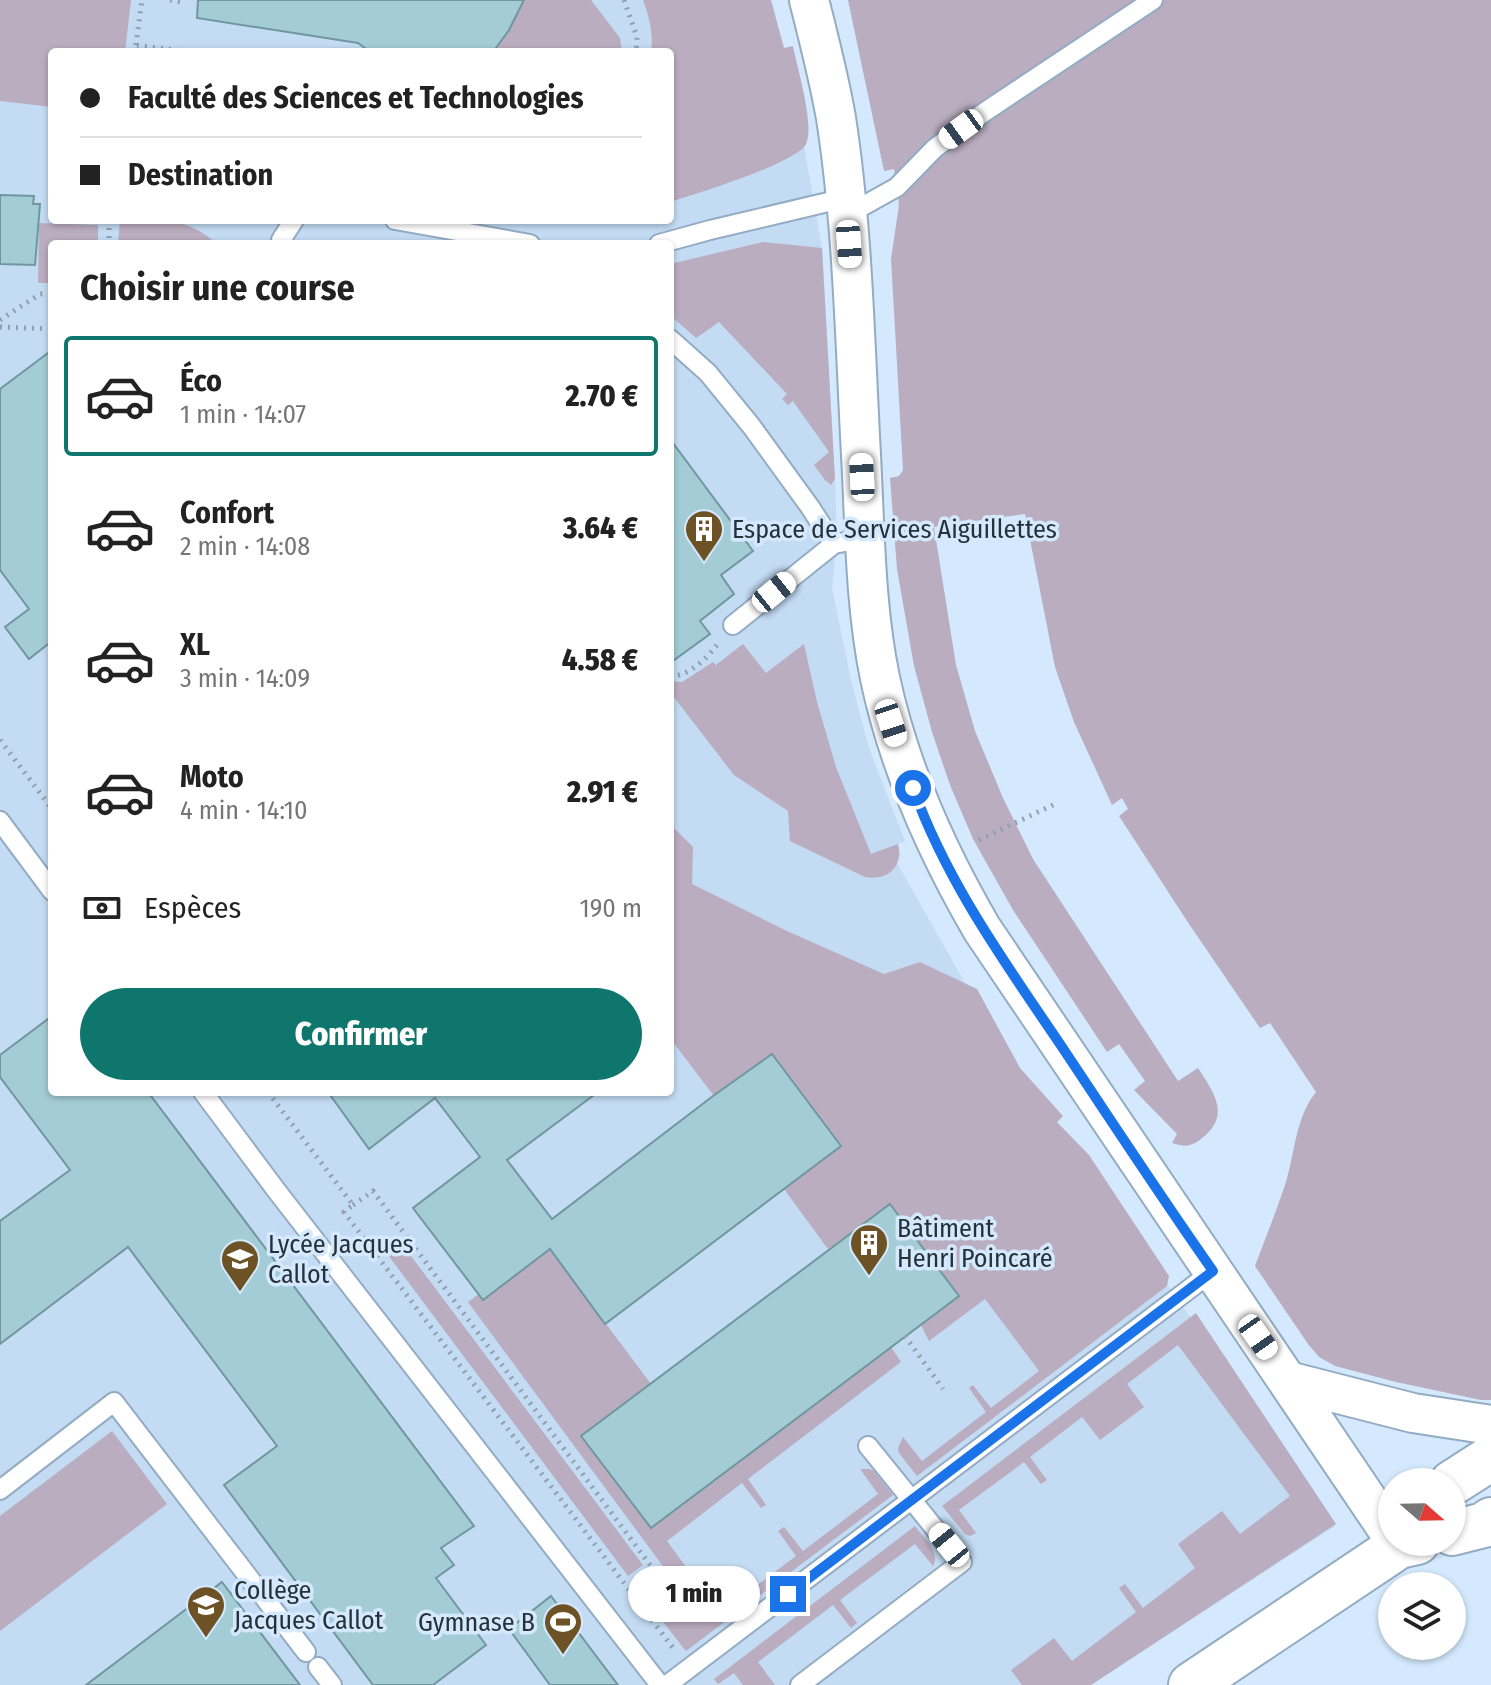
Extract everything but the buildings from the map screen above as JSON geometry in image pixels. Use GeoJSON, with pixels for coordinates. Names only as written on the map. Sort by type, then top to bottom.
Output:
{"type":"FeatureCollection","features":[{"type":"Feature","properties":{"kind":"main road"},"geometry":{"type":"LineString","coordinates":[[1466,1474],[1491,1458]]}},
{"type":"Feature","properties":{"kind":"main road"},"geometry":{"type":"LineString","coordinates":[[1466,1530],[1491,1520]]}},
{"type":"Feature","properties":{"kind":"main road"},"geometry":{"type":"LineString","coordinates":[[1191,1685],[1380,1556]]}},
{"type":"Feature","properties":{"kind":"street"},"geometry":{"type":"LineString","coordinates":[[809,0],[836,117],[846,207],[849,541],[891,723],[922,812],[942,857],[982,929],[1378,1509]]}},
{"type":"Feature","properties":{"kind":"street"},"geometry":{"type":"LineString","coordinates":[[1288,1381],[1413,1413],[1491,1425]]}},
{"type":"Feature","properties":{"kind":"lane"},"geometry":{"type":"LineString","coordinates":[[674,240],[710,230],[846,207],[897,187],[935,148],[1153,0]]}},
{"type":"Feature","properties":{"kind":"lane"},"geometry":{"type":"LineString","coordinates":[[281,240],[291,224]]}},
{"type":"Feature","properties":{"kind":"lane"},"geometry":{"type":"LineString","coordinates":[[418,224],[508,240]]}},
{"type":"Feature","properties":{"kind":"lane"},"geometry":{"type":"LineString","coordinates":[[674,343],[708,373],[810,507],[849,541],[733,625]]}},
{"type":"Feature","properties":{"kind":"lane"},"geometry":{"type":"LineString","coordinates":[[0,821],[48,881]]}},
{"type":"Feature","properties":{"kind":"lane"},"geometry":{"type":"LineString","coordinates":[[206,1096],[660,1685]]}},
{"type":"Feature","properties":{"kind":"lane"},"geometry":{"type":"LineString","coordinates":[[667,1685],[1213,1271]]}},
{"type":"Feature","properties":{"kind":"lane"},"geometry":{"type":"LineString","coordinates":[[0,1490],[114,1402],[332,1685]]}},
{"type":"Feature","properties":{"kind":"lane"},"geometry":{"type":"LineString","coordinates":[[800,1685],[962,1562],[868,1446]]}},
{"type":"Feature","properties":{"kind":"path"},"geometry":{"type":"LineString","coordinates":[[136,48],[142,0]]}},
{"type":"Feature","properties":{"kind":"path"},"geometry":{"type":"LineString","coordinates":[[170,0],[181,2]]}},
{"type":"Feature","properties":{"kind":"path"},"geometry":{"type":"LineString","coordinates":[[624,0],[637,37],[636,48]]}},
{"type":"Feature","properties":{"kind":"path"},"geometry":{"type":"LineString","coordinates":[[0,320],[40,294],[48,293]]}},
{"type":"Feature","properties":{"kind":"path"},"geometry":{"type":"LineString","coordinates":[[0,327],[48,329]]}},
{"type":"Feature","properties":{"kind":"path"},"geometry":{"type":"LineString","coordinates":[[674,676],[679,676],[709,655]]}},
{"type":"Feature","properties":{"kind":"path"},"geometry":{"type":"LineString","coordinates":[[0,740],[48,804]]}},
{"type":"Feature","properties":{"kind":"path"},"geometry":{"type":"LineString","coordinates":[[983,838],[1055,804]]}},
{"type":"Feature","properties":{"kind":"path"},"geometry":{"type":"LineString","coordinates":[[271,1096],[353,1205]]}},
{"type":"Feature","properties":{"kind":"path"},"geometry":{"type":"LineString","coordinates":[[628,1588],[653,1569],[373,1191],[344,1212],[689,1669]]}},
{"type":"Feature","properties":{"kind":"path"},"geometry":{"type":"LineString","coordinates":[[905,1336],[943,1389]]}},
{"type":"Feature","properties":{"kind":"shaded area"},"geometry":{"type":"Polygon","coordinates":[[[0,0],[767,0],[801,129],[822,248],[837,543],[832,588],[869,748],[905,841],[898,844],[900,854],[897,863],[973,997],[1090,1177],[1335,1526],[1091,1685],[0,1685],[0,0]]]}},
{"type":"Feature","properties":{"kind":"shaded area"},"geometry":{"type":"Polygon","coordinates":[[[0,0],[131,0],[125,48],[48,48],[48,107],[0,101],[0,0]]]}},
{"type":"Feature","properties":{"kind":"shaded area"},"geometry":{"type":"Polygon","coordinates":[[[522,0],[591,0],[620,38],[621,48],[497,48],[495,45],[509,30],[522,0]]]}},
{"type":"Feature","properties":{"kind":"shaded area"},"geometry":{"type":"Polygon","coordinates":[[[643,0],[771,0],[784,48],[793,46],[807,111],[806,144],[799,152],[765,169],[674,201],[674,48],[651,48],[650,26],[643,0]]]}},
{"type":"Feature","properties":{"kind":"shaded area"},"geometry":{"type":"Polygon","coordinates":[[[848,0],[1491,0],[1491,1400],[1396,1382],[1335,1366],[1319,1357],[1255,1266],[1285,1185],[1304,1113],[1316,1092],[1270,1023],[1260,1028],[1187,921],[1119,816],[1128,809],[1122,798],[1112,805],[1074,722],[1055,667],[1025,514],[934,527],[956,665],[975,731],[1033,859],[1178,1081],[1198,1068],[1210,1087],[1218,1113],[1216,1122],[1201,1139],[1187,1146],[1172,1143],[1177,1134],[1134,1090],[1145,1081],[1119,1044],[1107,1052],[1013,910],[973,839],[932,732],[914,666],[897,569],[890,478],[899,476],[903,470],[891,259],[899,205],[894,169],[884,171],[848,0]]]}},
{"type":"Feature","properties":{"kind":"shaded area"},"geometry":{"type":"Polygon","coordinates":[[[39,223],[98,225],[98,240],[48,240],[48,283],[38,283],[39,223]]]}},
{"type":"Feature","properties":{"kind":"shaded area"},"geometry":{"type":"Polygon","coordinates":[[[120,224],[183,224],[212,240],[118,240],[120,224]]]}},
{"type":"Feature","properties":{"kind":"shaded area"},"geometry":{"type":"Polygon","coordinates":[[[763,242],[822,248],[835,479],[831,485],[814,465],[829,452],[793,401],[788,405],[782,399],[787,394],[719,322],[696,338],[674,319],[674,263],[763,242]]]}},
{"type":"Feature","properties":{"kind":"shaded area"},"geometry":{"type":"Polygon","coordinates":[[[743,644],[766,673],[804,644],[836,767],[871,854],[898,844],[898,859],[892,871],[880,877],[865,877],[790,841],[788,811],[734,775],[674,697],[674,681],[682,682],[713,662],[716,665],[743,644]]]}},
{"type":"Feature","properties":{"kind":"shaded area"},"geometry":{"type":"Polygon","coordinates":[[[674,828],[693,847],[692,884],[884,974],[920,962],[977,989],[1020,1068],[1063,1116],[1057,1122],[1089,1155],[1169,1276],[1167,1286],[917,1476],[899,1453],[903,1437],[922,1461],[986,1412],[969,1388],[973,1385],[991,1408],[1039,1371],[985,1299],[929,1341],[921,1325],[959,1295],[891,1204],[828,1249],[784,1189],[841,1146],[772,1055],[714,1096],[674,1043],[674,828]]]}},
{"type":"Feature","properties":{"kind":"shaded area"},"geometry":{"type":"Polygon","coordinates":[[[396,1236],[643,1565],[628,1576],[382,1247],[396,1236]]]}},
{"type":"Feature","properties":{"kind":"shaded area"},"geometry":{"type":"Polygon","coordinates":[[[550,1249],[651,1384],[581,1436],[651,1528],[891,1347],[901,1362],[748,1479],[766,1505],[761,1508],[742,1483],[667,1541],[720,1613],[796,1556],[778,1531],[784,1527],[803,1551],[878,1494],[860,1469],[874,1471],[893,1495],[686,1651],[637,1589],[665,1569],[468,1302],[479,1294],[484,1299],[550,1249]]]}},
{"type":"Feature","properties":{"kind":"shaded area"},"geometry":{"type":"Polygon","coordinates":[[[1196,1313],[1336,1524],[1091,1685],[1022,1685],[1011,1670],[1054,1638],[1072,1661],[1136,1612],[1119,1588],[1125,1584],[1143,1608],[1195,1568],[1178,1544],[1222,1511],[1240,1534],[1290,1496],[1178,1345],[1127,1384],[1144,1407],[1100,1440],[1082,1417],[1030,1457],[1047,1480],[1041,1484],[1024,1462],[959,1510],[976,1533],[970,1536],[965,1534],[942,1506],[1196,1313]]]}},
{"type":"Feature","properties":{"kind":"shaded area"},"geometry":{"type":"Polygon","coordinates":[[[112,1431],[167,1504],[0,1631],[0,1516],[112,1431]]]}},
{"type":"Feature","properties":{"kind":"shaded area"},"geometry":{"type":"Polygon","coordinates":[[[915,1526],[933,1551],[933,1566],[915,1544],[840,1600],[857,1623],[851,1628],[833,1605],[758,1662],[775,1685],[743,1685],[734,1673],[718,1684],[714,1679],[915,1526]]]}},
{"type":"Feature","properties":{"kind":"place","name":"Espace de Services Aiguillettes"},"geometry":{"type":"Point","coordinates":[704,563]}},
{"type":"Feature","properties":{"kind":"place","name":"Bâtiment Henri Poincaré"},"geometry":{"type":"Point","coordinates":[869,1277]}},
{"type":"Feature","properties":{"kind":"place","name":"Lycée Jacques Callot"},"geometry":{"type":"Point","coordinates":[240,1293]}},
{"type":"Feature","properties":{"kind":"place","name":"Collège Jacques Callot"},"geometry":{"type":"Point","coordinates":[206,1639]}},
{"type":"Feature","properties":{"kind":"place","name":"Gymnase B"},"geometry":{"type":"Point","coordinates":[563,1656]}},
{"type":"Feature","properties":{"kind":"route"},"geometry":{"type":"LineString","coordinates":[[788,1594],[1213,1271],[982,929],[942,857],[913,788]]}}]}
